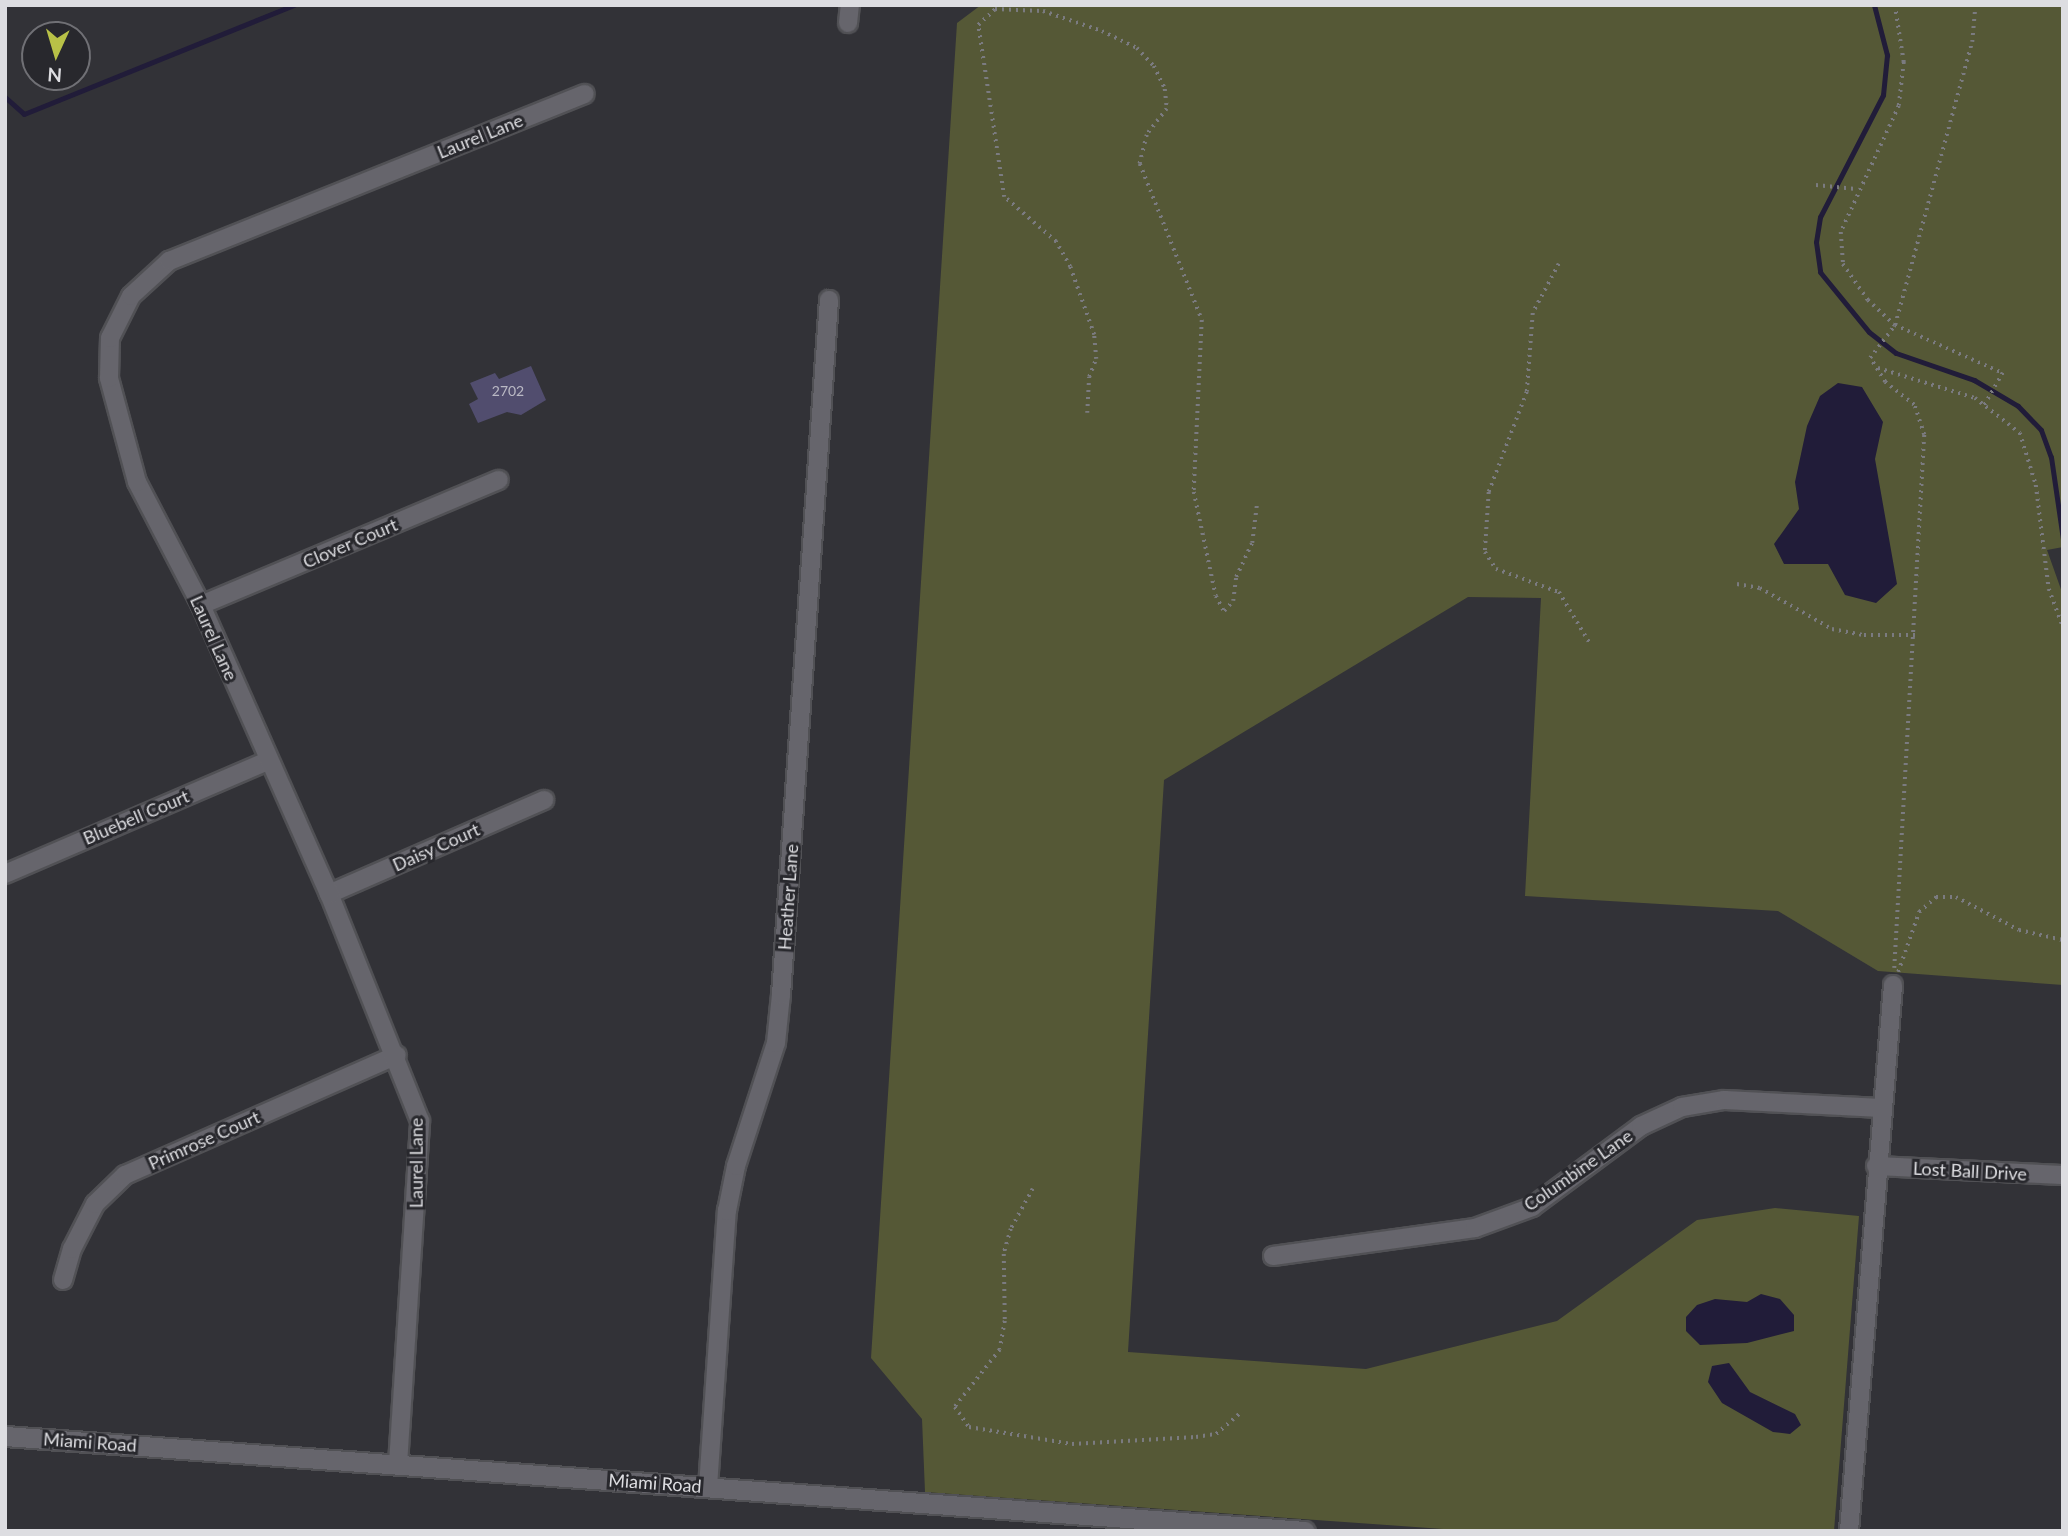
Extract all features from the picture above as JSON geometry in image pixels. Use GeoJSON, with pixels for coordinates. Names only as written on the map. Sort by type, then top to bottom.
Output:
{"type":"FeatureCollection","features":[{"type":"Feature","properties":{"kind":"street","name":"Laurel Lane"},"geometry":{"type":"LineString","coordinates":[[398,1464],[420,1121],[397,1055],[329,894],[267,761],[201,605],[137,482],[109,378],[110,338],[131,296],[169,261],[585,94]]}},
{"type":"Feature","properties":{"kind":"street","name":"Heather Lane"},"geometry":{"type":"LineString","coordinates":[[708,1487],[727,1211],[736,1166],[776,1043],[781,995],[830,300]]}},
{"type":"Feature","properties":{"kind":"street","name":"Clover Court"},"geometry":{"type":"LineString","coordinates":[[201,605],[499,480]]}},
{"type":"Feature","properties":{"kind":"street","name":"Bluebell Court"},"geometry":{"type":"LineString","coordinates":[[5,874],[267,761]]}},
{"type":"Feature","properties":{"kind":"street","name":"Daisy Court"},"geometry":{"type":"LineString","coordinates":[[329,894],[544,800]]}},
{"type":"Feature","properties":{"kind":"street"},"geometry":{"type":"LineString","coordinates":[[1849,1531],[1893,985]]}},
{"type":"Feature","properties":{"kind":"street","name":"Primrose Court"},"geometry":{"type":"LineString","coordinates":[[63,1280],[72,1249],[95,1204],[125,1175],[397,1055]]}},
{"type":"Feature","properties":{"kind":"street","name":"Columbine Lane"},"geometry":{"type":"LineString","coordinates":[[1273,1256],[1475,1228],[1532,1207],[1641,1126],[1682,1107],[1724,1100],[1882,1108]]}},
{"type":"Feature","properties":{"kind":"street","name":"Lost Ball Drive"},"geometry":{"type":"LineString","coordinates":[[1877,1166],[2063,1175]]}},
{"type":"Feature","properties":{"kind":"street","name":"Miami Road"},"geometry":{"type":"LineString","coordinates":[[5,1436],[1305,1531]]}},
{"type":"Feature","properties":{"kind":"path"},"geometry":{"type":"LineString","coordinates":[[1028,9],[1036,5]]}},
{"type":"Feature","properties":{"kind":"path"},"geometry":{"type":"LineString","coordinates":[[1893,985],[1915,635],[1924,435],[1914,405],[1885,382],[1870,358],[1895,325],[1972,42],[1975,5]]}},
{"type":"Feature","properties":{"kind":"path"},"geometry":{"type":"LineString","coordinates":[[1896,6],[1903,62],[1899,106],[1856,189],[1841,232],[1843,264],[1868,300],[1895,325],[2003,373],[1983,408]]}},
{"type":"Feature","properties":{"kind":"path"},"geometry":{"type":"LineString","coordinates":[[1087,413],[1089,377],[1096,359],[1094,335],[1056,242],[1004,197],[978,25],[995,9],[1028,9],[1102,31],[1137,48],[1154,66],[1165,89],[1167,109],[1147,135],[1140,164],[1202,320],[1194,492],[1216,596],[1224,611],[1233,601],[1236,577],[1252,543],[1257,505]]}},
{"type":"Feature","properties":{"kind":"path"},"geometry":{"type":"LineString","coordinates":[[1816,185],[1856,189]]}},
{"type":"Feature","properties":{"kind":"path"},"geometry":{"type":"LineString","coordinates":[[1559,264],[1533,313],[1527,392],[1489,492],[1485,552],[1496,569],[1559,592],[1591,645]]}},
{"type":"Feature","properties":{"kind":"path"},"geometry":{"type":"LineString","coordinates":[[1876,368],[1975,398],[1983,408],[2020,433],[2036,485],[2049,589],[2063,626]]}},
{"type":"Feature","properties":{"kind":"path"},"geometry":{"type":"LineString","coordinates":[[1737,584],[1760,589],[1832,629],[1864,635],[1915,635]]}},
{"type":"Feature","properties":{"kind":"path"},"geometry":{"type":"LineString","coordinates":[[1893,985],[1919,912],[1936,897],[1956,897],[2019,930],[2063,940]]}},
{"type":"Feature","properties":{"kind":"path"},"geometry":{"type":"LineString","coordinates":[[1033,1189],[1011,1229],[1004,1254],[1005,1321],[1000,1350],[955,1407],[969,1427],[1072,1444],[1216,1434],[1241,1412]]}},
{"type":"Feature","properties":{"kind":"green space"},"geometry":{"type":"Polygon","coordinates":[[[981,5],[2063,5],[2063,547],[2047,550],[2063,595],[2063,985],[1878,971],[1778,911],[1525,896],[1541,598],[1468,597],[1164,780],[1128,1352],[1366,1369],[1557,1321],[1697,1220],[1775,1208],[1859,1216],[1834,1531],[1471,1531],[925,1492],[922,1419],[871,1358],[957,23],[981,5]]]}},
{"type":"Feature","properties":{"kind":"shaded area"},"geometry":{"type":"Polygon","coordinates":[[[1838,383],[1862,387],[1883,422],[1875,459],[1897,584],[1876,603],[1845,595],[1828,564],[1784,564],[1774,544],[1799,509],[1795,482],[1807,426],[1820,396],[1838,383]]]}},
{"type":"Feature","properties":{"kind":"shaded area"},"geometry":{"type":"Polygon","coordinates":[[[1761,1294],[1780,1299],[1794,1315],[1794,1331],[1747,1343],[1700,1345],[1686,1331],[1686,1317],[1697,1305],[1715,1299],[1747,1302],[1761,1294]]]}},
{"type":"Feature","properties":{"kind":"shaded area"},"geometry":{"type":"Polygon","coordinates":[[[1729,1363],[1750,1392],[1795,1414],[1801,1425],[1790,1434],[1773,1432],[1722,1403],[1708,1382],[1712,1366],[1729,1363]]]}},
{"type":"Feature","properties":{"kind":"building"},"geometry":{"type":"Polygon","coordinates":[[[531,366],[546,400],[521,415],[507,412],[478,423],[469,404],[478,399],[470,383],[495,373],[499,379],[531,366]]]}},
{"type":"Feature","properties":{"kind":"waterway"},"geometry":{"type":"LineString","coordinates":[[5,97],[24,114],[294,5]]}},
{"type":"Feature","properties":{"kind":"waterway"},"geometry":{"type":"LineString","coordinates":[[1874,5],[1887,55],[1883,95],[1820,217],[1816,242],[1820,272],[1869,332],[1896,353],[1974,380],[2018,406],[2041,430],[2051,457],[2063,539]]}}]}
